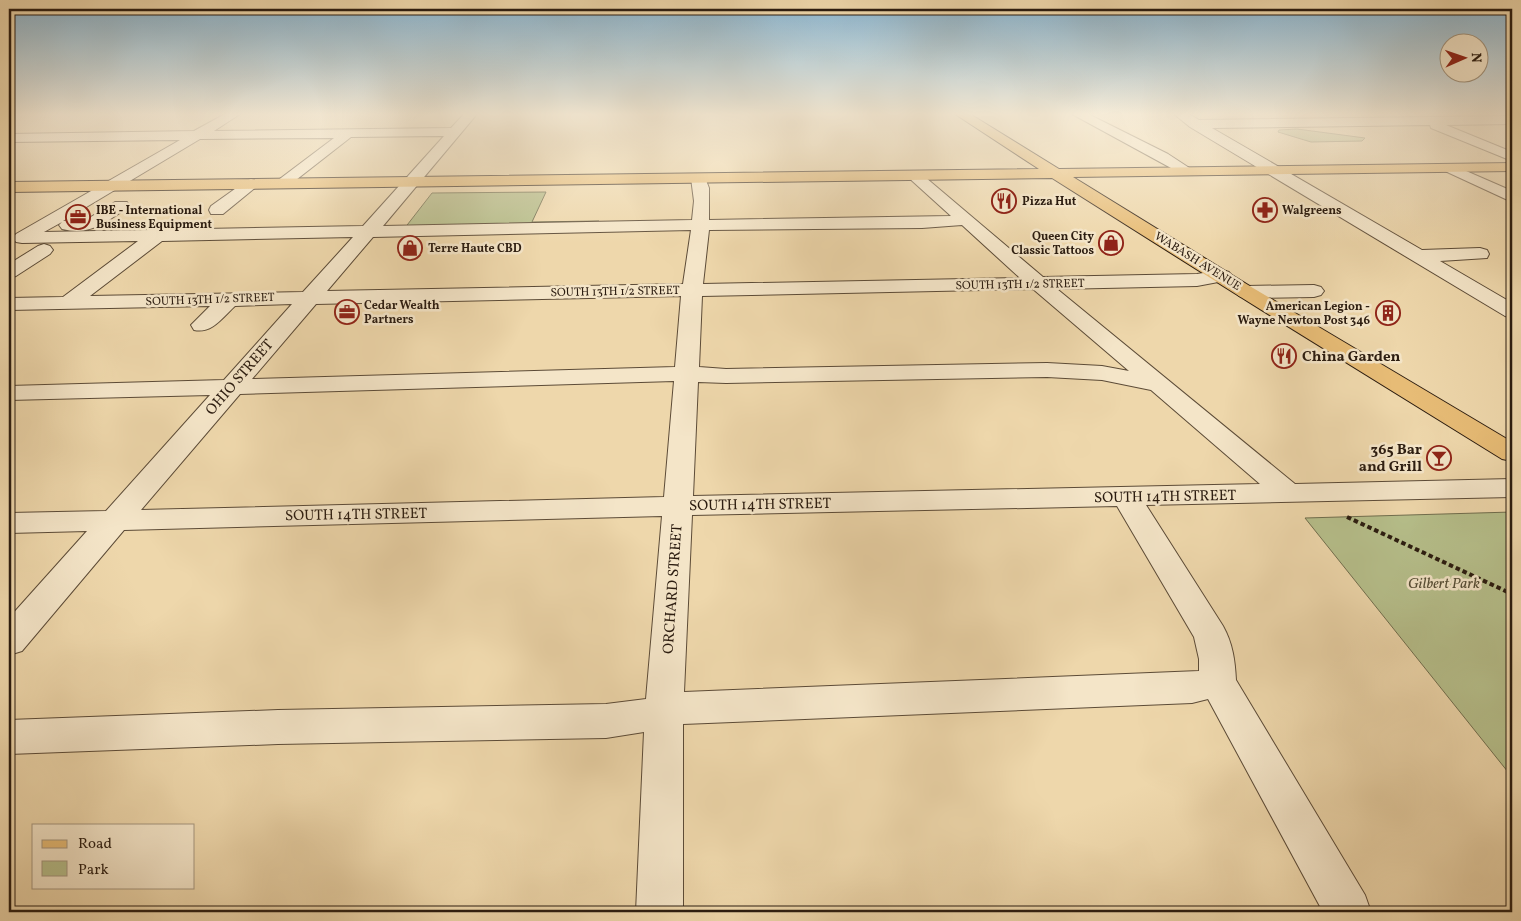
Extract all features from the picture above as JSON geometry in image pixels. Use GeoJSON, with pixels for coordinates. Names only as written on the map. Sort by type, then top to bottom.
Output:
{"type":"FeatureCollection","features":[{"type":"Feature","properties":{"kind":"main road","name":"WABASH AVENUE"},"geometry":{"type":"LineString","coordinates":[[1030,157],[1246,292],[1512,453]]}},
{"type":"Feature","properties":{"kind":"main road"},"geometry":{"type":"LineString","coordinates":[[9,187],[1512,167]]}},
{"type":"Feature","properties":{"kind":"street"},"geometry":{"type":"LineString","coordinates":[[16,242],[160,157]]}},
{"type":"Feature","properties":{"kind":"street"},"geometry":{"type":"LineString","coordinates":[[282,184],[317,157]]}},
{"type":"Feature","properties":{"kind":"street","name":"OHIO STREET"},"geometry":{"type":"LineString","coordinates":[[9,641],[309,296],[433,157]]}},
{"type":"Feature","properties":{"kind":"street"},"geometry":{"type":"LineString","coordinates":[[1162,157],[1187,171]]}},
{"type":"Feature","properties":{"kind":"street"},"geometry":{"type":"LineString","coordinates":[[1250,157],[1512,312]]}},
{"type":"Feature","properties":{"kind":"street"},"geometry":{"type":"LineString","coordinates":[[1450,168],[1512,197]]}},
{"type":"Feature","properties":{"kind":"street"},"geometry":{"type":"LineString","coordinates":[[914,175],[1038,284],[1288,493]]}},
{"type":"Feature","properties":{"kind":"street","name":"ORCHARD STREET"},"geometry":{"type":"LineString","coordinates":[[660,912],[664,708],[692,290],[702,186],[699,178]]}},
{"type":"Feature","properties":{"kind":"street"},"geometry":{"type":"LineString","coordinates":[[217,210],[250,184]]}},
{"type":"Feature","properties":{"kind":"street"},"geometry":{"type":"LineString","coordinates":[[42,226],[90,225],[121,205]]}},
{"type":"Feature","properties":{"kind":"street"},"geometry":{"type":"LineString","coordinates":[[16,242],[158,235],[922,223],[966,220]]}},
{"type":"Feature","properties":{"kind":"street"},"geometry":{"type":"LineString","coordinates":[[68,303],[158,235]]}},
{"type":"Feature","properties":{"kind":"street"},"geometry":{"type":"LineString","coordinates":[[9,272],[44,250]]}},
{"type":"Feature","properties":{"kind":"street"},"geometry":{"type":"LineString","coordinates":[[1419,256],[1480,254]]}},
{"type":"Feature","properties":{"kind":"street","name":"SOUTH 13TH 1/2 STREET"},"geometry":{"type":"LineString","coordinates":[[9,304],[309,296],[1038,284],[1197,280],[1222,276]]}},
{"type":"Feature","properties":{"kind":"street"},"geometry":{"type":"LineString","coordinates":[[1246,292],[1314,291]]}},
{"type":"Feature","properties":{"kind":"street"},"geometry":{"type":"LineString","coordinates":[[202,325],[230,298]]}},
{"type":"Feature","properties":{"kind":"street"},"geometry":{"type":"LineString","coordinates":[[9,393],[686,374],[726,376],[1047,370],[1102,373],[1160,385]]}},
{"type":"Feature","properties":{"kind":"street","name":"SOUTH 14TH STREET"},"geometry":{"type":"LineString","coordinates":[[9,523],[1512,488]]}},
{"type":"Feature","properties":{"kind":"street"},"geometry":{"type":"LineString","coordinates":[[1126,496],[1211,636],[1217,659],[1218,682],[1348,912]]}},
{"type":"Feature","properties":{"kind":"street"},"geometry":{"type":"LineString","coordinates":[[9,737],[278,727],[606,721],[639,717],[664,708],[1182,688],[1218,682]]}},
{"type":"Feature","properties":{"kind":"path"},"geometry":{"type":"LineString","coordinates":[[1346,517],[1512,594]]}},
{"type":"Feature","properties":{"kind":"green space"},"geometry":{"type":"Polygon","coordinates":[[[546,192],[532,222],[599,221],[598,226],[404,229],[432,193],[546,192]]]}},
{"type":"Feature","properties":{"kind":"green space","name":"Gilbert Park"},"geometry":{"type":"Polygon","coordinates":[[[1512,512],[1512,777],[1305,518],[1512,512]]]}},
{"type":"Feature","properties":{"kind":"place","name":"Pizza Hut"},"geometry":{"type":"Point","coordinates":[1004,201]}},
{"type":"Feature","properties":{"kind":"place","name":"Walgreens"},"geometry":{"type":"Point","coordinates":[1265,210]}},
{"type":"Feature","properties":{"kind":"place","name":"IBE - International Business Equipment"},"geometry":{"type":"Point","coordinates":[78,217]}},
{"type":"Feature","properties":{"kind":"place","name":"Queen City Classic Tattoos"},"geometry":{"type":"Point","coordinates":[1111,243]}},
{"type":"Feature","properties":{"kind":"place","name":"Terre Haute CBD"},"geometry":{"type":"Point","coordinates":[410,248]}},
{"type":"Feature","properties":{"kind":"place","name":"Cedar Wealth Partners"},"geometry":{"type":"Point","coordinates":[347,312]}},
{"type":"Feature","properties":{"kind":"place","name":"American Legion - Wayne Newton Post 346"},"geometry":{"type":"Point","coordinates":[1388,313]}},
{"type":"Feature","properties":{"kind":"place","name":"China Garden"},"geometry":{"type":"Point","coordinates":[1284,356]}},
{"type":"Feature","properties":{"kind":"place","name":"365 Bar and Grill"},"geometry":{"type":"Point","coordinates":[1439,458]}}]}
